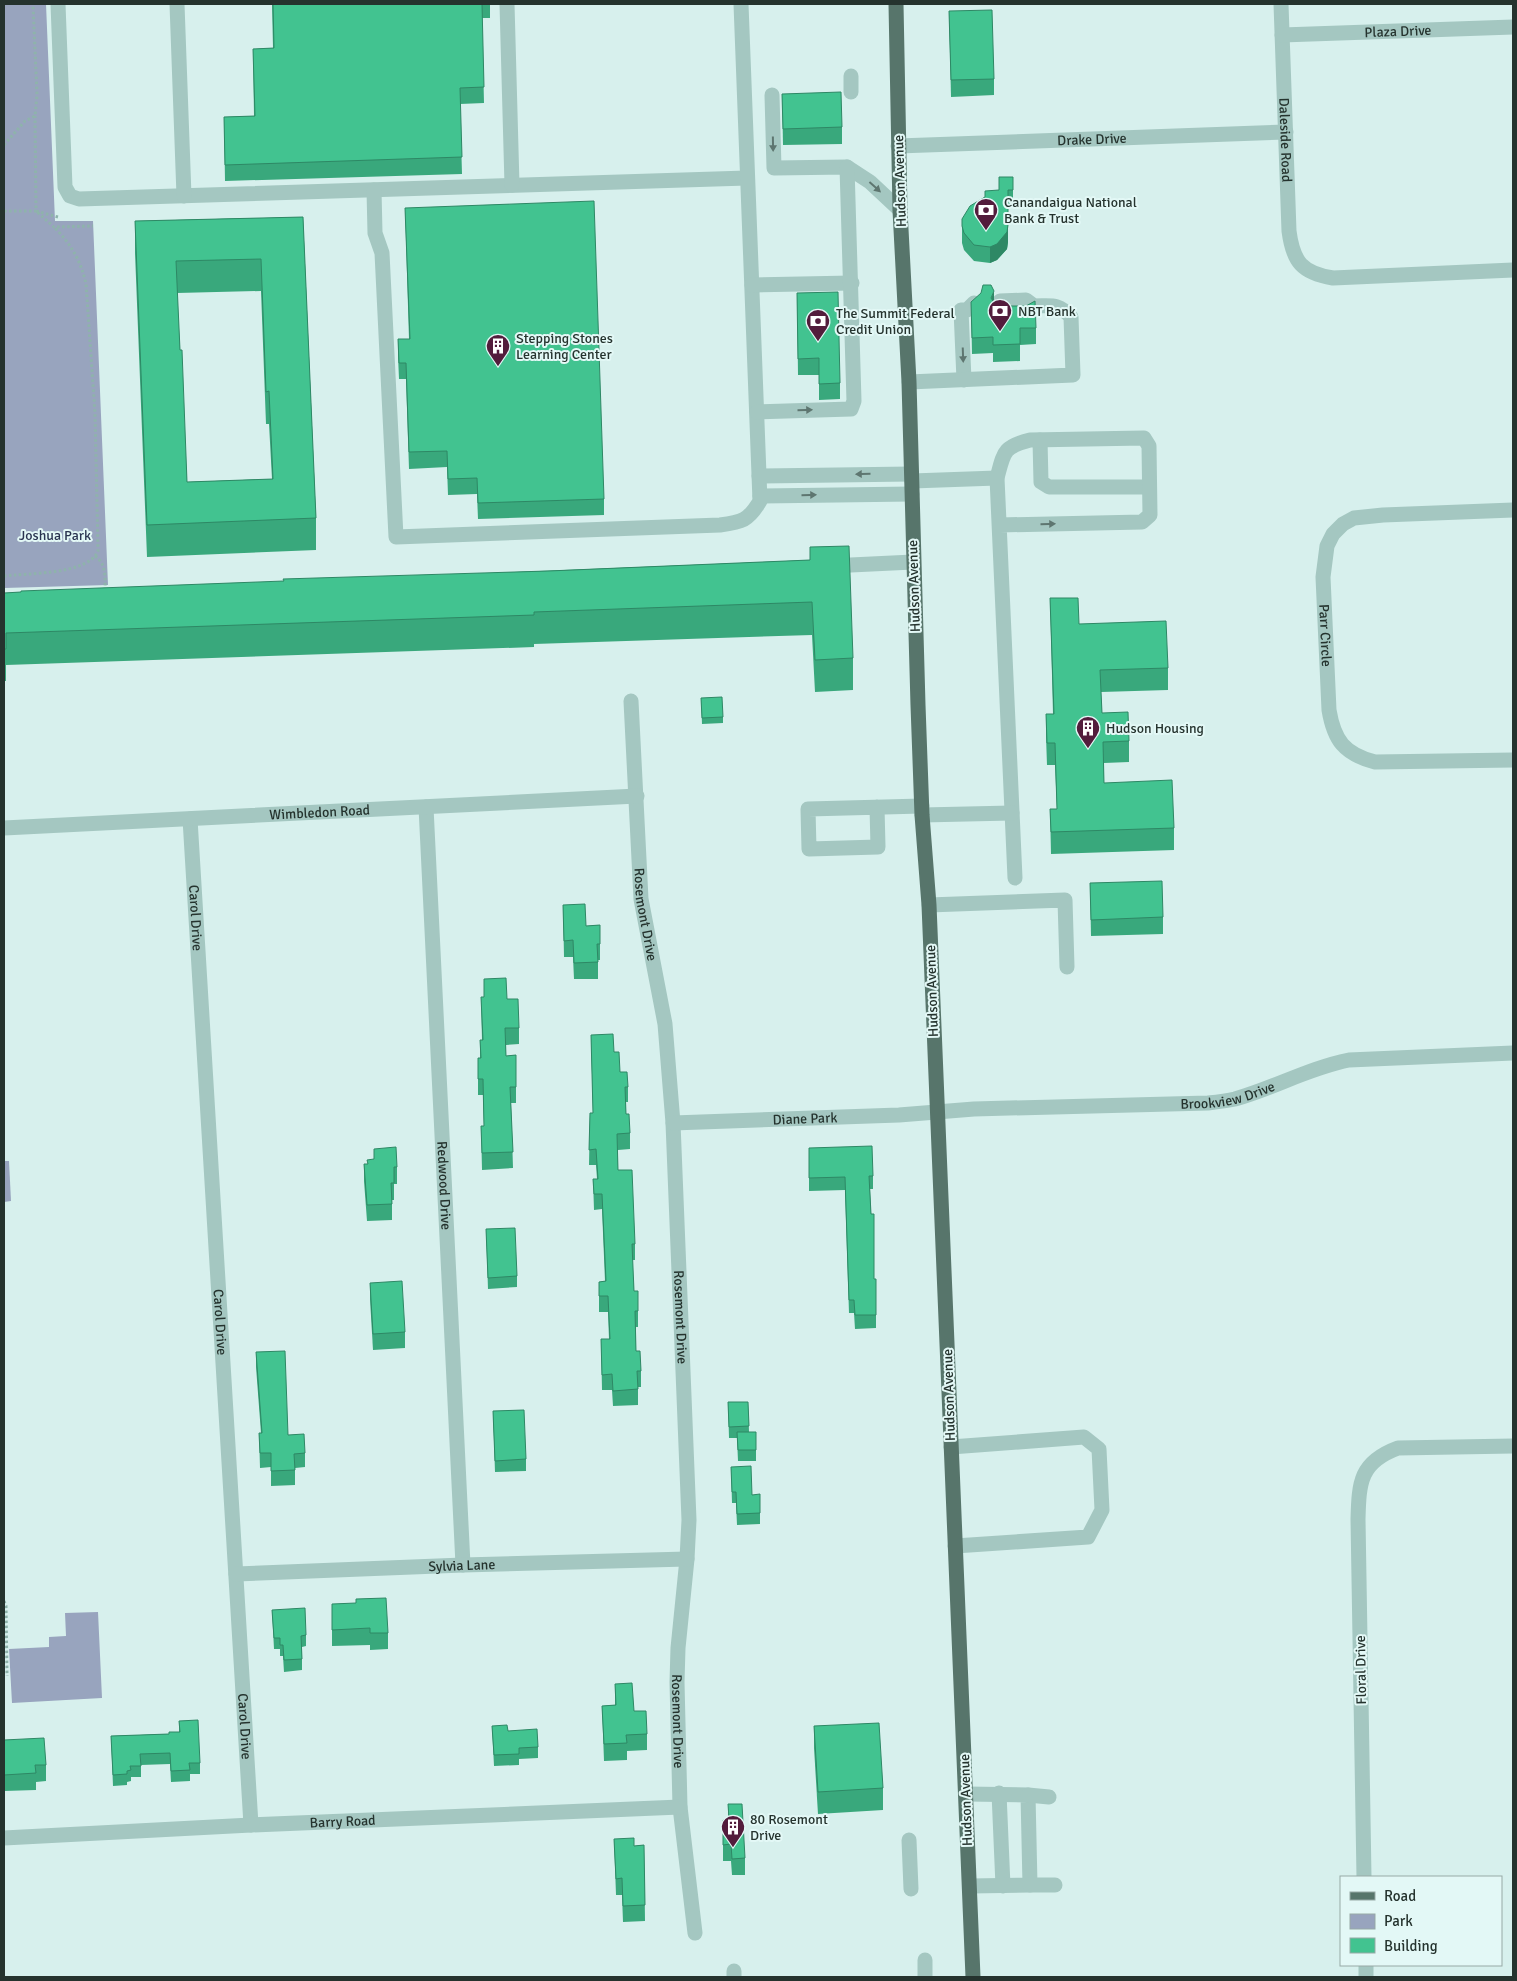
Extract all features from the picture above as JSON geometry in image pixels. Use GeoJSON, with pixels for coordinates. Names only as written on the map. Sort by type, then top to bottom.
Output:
{"type":"FeatureCollection","features":[{"type":"Feature","properties":{"kind":"main road","name":"Hudson Avenue"},"geometry":{"type":"LineString","coordinates":[[896,4],[900,210],[912,483],[922,810],[929,905],[974,1977]]}},
{"type":"Feature","properties":{"kind":"street"},"geometry":{"type":"LineString","coordinates":[[58,4],[65,187],[70,196],[79,199],[748,178]]}},
{"type":"Feature","properties":{"kind":"street"},"geometry":{"type":"LineString","coordinates":[[177,4],[184,196]]}},
{"type":"Feature","properties":{"kind":"street"},"geometry":{"type":"LineString","coordinates":[[507,4],[512,186]]}},
{"type":"Feature","properties":{"kind":"street"},"geometry":{"type":"LineString","coordinates":[[374,190],[375,233],[382,253],[396,537],[720,526],[737,523],[752,515],[760,501],[740,4]]}},
{"type":"Feature","properties":{"kind":"street","name":"Daleside Road"},"geometry":{"type":"LineString","coordinates":[[1281,4],[1291,248],[1296,261],[1308,272],[1320,276],[1350,278],[1513,270]]}},
{"type":"Feature","properties":{"kind":"street","name":"Plaza Drive"},"geometry":{"type":"LineString","coordinates":[[1282,35],[1513,26]]}},
{"type":"Feature","properties":{"kind":"street"},"geometry":{"type":"LineString","coordinates":[[851,76],[851,92]]}},
{"type":"Feature","properties":{"kind":"street"},"geometry":{"type":"LineString","coordinates":[[772,95],[774,168],[847,167],[870,182],[900,210]]}},
{"type":"Feature","properties":{"kind":"street","name":"Drake Drive"},"geometry":{"type":"LineString","coordinates":[[898,146],[1286,132]]}},
{"type":"Feature","properties":{"kind":"street"},"geometry":{"type":"LineString","coordinates":[[756,412],[851,409],[854,401],[852,283],[847,167]]}},
{"type":"Feature","properties":{"kind":"street"},"geometry":{"type":"LineString","coordinates":[[752,285],[852,283]]}},
{"type":"Feature","properties":{"kind":"street"},"geometry":{"type":"LineString","coordinates":[[908,382],[1073,375],[1071,316],[1058,306],[1034,306],[1026,300],[1000,308]]}},
{"type":"Feature","properties":{"kind":"street"},"geometry":{"type":"LineString","coordinates":[[964,380],[961,310],[972,309]]}},
{"type":"Feature","properties":{"kind":"street"},"geometry":{"type":"LineString","coordinates":[[1000,525],[1142,522],[1150,515],[1149,446],[1144,438],[1040,440],[1012,445],[1002,458],[997,478],[1014,878]]}},
{"type":"Feature","properties":{"kind":"street"},"geometry":{"type":"LineString","coordinates":[[1040,440],[1041,482],[1049,487],[1149,486]]}},
{"type":"Feature","properties":{"kind":"street"},"geometry":{"type":"LineString","coordinates":[[759,476],[912,483]]}},
{"type":"Feature","properties":{"kind":"street"},"geometry":{"type":"LineString","coordinates":[[760,496],[997,478]]}},
{"type":"Feature","properties":{"kind":"street","name":"Parr Circle"},"geometry":{"type":"LineString","coordinates":[[1513,510],[1383,515],[1354,518],[1342,524],[1326,546],[1323,576],[1329,710],[1337,739],[1347,750],[1359,758],[1375,762],[1513,760]]}},
{"type":"Feature","properties":{"kind":"street"},"geometry":{"type":"LineString","coordinates":[[818,566],[913,562]]}},
{"type":"Feature","properties":{"kind":"street","name":"Rosemont Drive"},"geometry":{"type":"LineString","coordinates":[[631,701],[641,899],[665,1024],[673,1123],[689,1520],[688,1558],[678,1648],[680,1807],[695,1933]]}},
{"type":"Feature","properties":{"kind":"street","name":"Wimbledon Road"},"geometry":{"type":"LineString","coordinates":[[4,828],[637,796]]}},
{"type":"Feature","properties":{"kind":"street","name":"Redwood Drive"},"geometry":{"type":"LineString","coordinates":[[426,807],[463,1565]]}},
{"type":"Feature","properties":{"kind":"street"},"geometry":{"type":"LineString","coordinates":[[877,807],[878,848],[809,849],[808,809],[877,807],[1012,813]]}},
{"type":"Feature","properties":{"kind":"street","name":"Carol Drive"},"geometry":{"type":"LineString","coordinates":[[190,819],[251,1825]]}},
{"type":"Feature","properties":{"kind":"street"},"geometry":{"type":"LineString","coordinates":[[929,905],[1065,900],[1067,967]]}},
{"type":"Feature","properties":{"kind":"street","name":"Brookview Drive"},"geometry":{"type":"LineString","coordinates":[[937,1111],[1208,1103],[1240,1097],[1328,1064],[1349,1060],[1513,1053]]}},
{"type":"Feature","properties":{"kind":"street","name":"Diane Park"},"geometry":{"type":"LineString","coordinates":[[673,1123],[899,1115],[937,1111]]}},
{"type":"Feature","properties":{"kind":"street"},"geometry":{"type":"LineString","coordinates":[[951,1447],[1084,1438],[1099,1449],[1102,1510],[1088,1537],[955,1546]]}},
{"type":"Feature","properties":{"kind":"street","name":"Floral Drive"},"geometry":{"type":"LineString","coordinates":[[1364,1876],[1358,1519],[1361,1482],[1370,1464],[1382,1453],[1398,1448],[1513,1446]]}},
{"type":"Feature","properties":{"kind":"street","name":"Sylvia Lane"},"geometry":{"type":"LineString","coordinates":[[236,1574],[688,1558]]}},
{"type":"Feature","properties":{"kind":"street"},"geometry":{"type":"LineString","coordinates":[[999,1793],[1003,1886]]}},
{"type":"Feature","properties":{"kind":"street"},"geometry":{"type":"LineString","coordinates":[[966,1794],[999,1793],[1049,1797]]}},
{"type":"Feature","properties":{"kind":"street"},"geometry":{"type":"LineString","coordinates":[[1028,1795],[1030,1885]]}},
{"type":"Feature","properties":{"kind":"street","name":"Barry Road"},"geometry":{"type":"LineString","coordinates":[[4,1838],[251,1825],[680,1807]]}},
{"type":"Feature","properties":{"kind":"street"},"geometry":{"type":"LineString","coordinates":[[908,1840],[911,1889]]}},
{"type":"Feature","properties":{"kind":"street"},"geometry":{"type":"LineString","coordinates":[[970,1886],[1055,1885]]}},
{"type":"Feature","properties":{"kind":"street"},"geometry":{"type":"LineString","coordinates":[[925,1960],[925,1977]]}},
{"type":"Feature","properties":{"kind":"path"},"geometry":{"type":"LineString","coordinates":[[4,576],[74,568],[88,562],[98,551],[95,413],[86,284],[83,267],[78,256],[54,227],[36,211],[35,116],[37,96],[34,4]]}},
{"type":"Feature","properties":{"kind":"path"},"geometry":{"type":"LineString","coordinates":[[4,145],[25,121],[35,116]]}},
{"type":"Feature","properties":{"kind":"path"},"geometry":{"type":"LineString","coordinates":[[4,211],[36,211],[58,217]]}},
{"type":"Feature","properties":{"kind":"path"},"geometry":{"type":"LineString","coordinates":[[54,227],[93,226]]}},
{"type":"Feature","properties":{"kind":"path"},"geometry":{"type":"LineString","coordinates":[[95,556],[100,559],[104,566],[106,600]]}},
{"type":"Feature","properties":{"kind":"path"},"geometry":{"type":"LineString","coordinates":[[4,1601],[6,1606],[7,1676]]}},
{"type":"Feature","properties":{"kind":"green space","name":"Joshua Park"},"geometry":{"type":"Polygon","coordinates":[[[4,4],[46,4],[55,221],[93,221],[108,585],[4,588],[4,4]]]}},
{"type":"Feature","properties":{"kind":"green space"},"geometry":{"type":"Polygon","coordinates":[[[4,1161],[9,1161],[11,1201],[4,1202],[4,1161]]]}},
{"type":"Feature","properties":{"kind":"green space"},"geometry":{"type":"Polygon","coordinates":[[[98,1612],[102,1698],[12,1703],[9,1649],[49,1647],[49,1637],[66,1636],[65,1613],[98,1612]]]}},
{"type":"Feature","properties":{"kind":"building"},"geometry":{"type":"Polygon","coordinates":[[[273,4],[482,4],[484,87],[460,88],[462,157],[225,165],[224,117],[255,116],[253,49],[274,48],[273,4]]]}},
{"type":"Feature","properties":{"kind":"building"},"geometry":{"type":"Polygon","coordinates":[[[992,10],[994,79],[951,80],[949,11],[992,10]]]}},
{"type":"Feature","properties":{"kind":"building"},"geometry":{"type":"Polygon","coordinates":[[[841,92],[842,127],[783,129],[782,94],[841,92]]]}},
{"type":"Feature","properties":{"kind":"building","name":"Canandaigua National Bank & Trust"},"geometry":{"type":"Polygon","coordinates":[[[999,177],[1013,177],[1013,190],[1008,190],[1007,232],[997,244],[990,247],[974,245],[964,233],[962,219],[970,206],[985,197],[985,191],[999,190],[999,177]]]}},
{"type":"Feature","properties":{"kind":"building","name":"Stepping Stones Learning Center"},"geometry":{"type":"Polygon","coordinates":[[[594,201],[604,499],[478,503],[477,478],[448,479],[447,451],[409,452],[406,363],[399,363],[398,339],[410,339],[405,208],[594,201]]]}},
{"type":"Feature","properties":{"kind":"building"},"geometry":{"type":"Polygon","coordinates":[[[303,217],[316,518],[147,525],[135,221],[303,217]],[[261,259],[176,261],[180,350],[182,350],[187,482],[273,479],[269,391],[266,392],[261,259]]]}},
{"type":"Feature","properties":{"kind":"building"},"geometry":{"type":"Polygon","coordinates":[[[983,285],[991,285],[994,291],[991,298],[996,306],[1026,306],[1035,301],[1036,328],[1020,328],[1020,344],[993,345],[993,337],[972,338],[971,302],[981,293],[983,285]]]}},
{"type":"Feature","properties":{"kind":"building","name":"The Summit Federal Credit Union"},"geometry":{"type":"Polygon","coordinates":[[[838,292],[840,383],[819,384],[819,358],[798,359],[797,293],[838,292]]]}},
{"type":"Feature","properties":{"kind":"building"},"geometry":{"type":"Polygon","coordinates":[[[849,546],[853,658],[815,660],[812,602],[534,612],[534,615],[6,633],[6,649],[4,649],[4,593],[284,581],[283,579],[548,571],[810,560],[810,547],[849,546]]]}},
{"type":"Feature","properties":{"kind":"building","name":"Hudson Housing"},"geometry":{"type":"Polygon","coordinates":[[[1050,598],[1078,598],[1079,624],[1166,621],[1168,668],[1100,670],[1102,713],[1128,712],[1129,741],[1103,742],[1104,783],[1172,780],[1174,828],[1051,832],[1050,809],[1057,809],[1055,743],[1047,743],[1046,714],[1054,714],[1050,598]]]}},
{"type":"Feature","properties":{"kind":"building"},"geometry":{"type":"Polygon","coordinates":[[[722,697],[723,717],[702,718],[701,698],[722,697]]]}},
{"type":"Feature","properties":{"kind":"building"},"geometry":{"type":"Polygon","coordinates":[[[1162,881],[1163,917],[1091,920],[1090,883],[1162,881]]]}},
{"type":"Feature","properties":{"kind":"building"},"geometry":{"type":"Polygon","coordinates":[[[585,904],[586,926],[600,925],[600,944],[597,944],[598,962],[574,963],[573,940],[564,941],[563,905],[585,904]]]}},
{"type":"Feature","properties":{"kind":"building"},"geometry":{"type":"Polygon","coordinates":[[[506,978],[507,999],[518,999],[519,1028],[505,1028],[506,1056],[516,1055],[516,1087],[510,1087],[513,1152],[482,1153],[481,1126],[484,1126],[483,1079],[478,1079],[478,1058],[481,1058],[480,1040],[483,1040],[481,997],[484,997],[484,979],[506,978]]]}},
{"type":"Feature","properties":{"kind":"building"},"geometry":{"type":"Polygon","coordinates":[[[613,1034],[614,1052],[619,1052],[620,1072],[627,1072],[628,1087],[625,1087],[626,1114],[629,1114],[630,1133],[617,1134],[618,1170],[632,1170],[635,1244],[632,1244],[634,1291],[638,1291],[638,1311],[635,1311],[636,1351],[640,1351],[641,1371],[637,1371],[638,1389],[613,1391],[612,1374],[602,1375],[601,1339],[610,1339],[608,1296],[599,1296],[599,1282],[606,1281],[602,1194],[594,1194],[593,1179],[598,1179],[596,1149],[589,1150],[590,1113],[593,1113],[591,1035],[613,1034]]]}},
{"type":"Feature","properties":{"kind":"building"},"geometry":{"type":"Polygon","coordinates":[[[872,1146],[873,1176],[869,1176],[871,1214],[874,1214],[876,1315],[855,1315],[854,1300],[849,1300],[845,1177],[809,1178],[809,1148],[872,1146]]]}},
{"type":"Feature","properties":{"kind":"building"},"geometry":{"type":"Polygon","coordinates":[[[396,1147],[397,1167],[394,1167],[394,1183],[391,1183],[392,1204],[367,1205],[364,1164],[368,1164],[367,1160],[374,1159],[374,1149],[396,1147]]]}},
{"type":"Feature","properties":{"kind":"building"},"geometry":{"type":"Polygon","coordinates":[[[515,1228],[517,1276],[488,1278],[486,1229],[515,1228]]]}},
{"type":"Feature","properties":{"kind":"building"},"geometry":{"type":"Polygon","coordinates":[[[402,1281],[405,1332],[373,1334],[370,1283],[402,1281]]]}},
{"type":"Feature","properties":{"kind":"building"},"geometry":{"type":"Polygon","coordinates":[[[285,1351],[288,1435],[304,1434],[305,1453],[294,1454],[295,1470],[271,1471],[271,1453],[260,1453],[259,1433],[262,1433],[256,1352],[285,1351]]]}},
{"type":"Feature","properties":{"kind":"building"},"geometry":{"type":"Polygon","coordinates":[[[728,1402],[748,1402],[749,1426],[729,1427],[728,1402]]]}},
{"type":"Feature","properties":{"kind":"building"},"geometry":{"type":"Polygon","coordinates":[[[524,1410],[526,1459],[495,1461],[493,1411],[524,1410]]]}},
{"type":"Feature","properties":{"kind":"building"},"geometry":{"type":"Polygon","coordinates":[[[737,1432],[756,1432],[756,1450],[738,1450],[737,1432]]]}},
{"type":"Feature","properties":{"kind":"building"},"geometry":{"type":"Polygon","coordinates":[[[751,1466],[752,1495],[760,1494],[760,1513],[737,1514],[736,1492],[732,1492],[731,1467],[751,1466]]]}},
{"type":"Feature","properties":{"kind":"building"},"geometry":{"type":"Polygon","coordinates":[[[386,1598],[388,1633],[370,1633],[370,1628],[332,1630],[332,1604],[356,1603],[356,1599],[386,1598]]]}},
{"type":"Feature","properties":{"kind":"building"},"geometry":{"type":"Polygon","coordinates":[[[305,1608],[306,1635],[301,1636],[302,1659],[284,1660],[283,1645],[280,1645],[280,1638],[274,1638],[272,1610],[305,1608]]]}},
{"type":"Feature","properties":{"kind":"building"},"geometry":{"type":"Polygon","coordinates":[[[632,1683],[634,1711],[646,1711],[647,1734],[626,1735],[627,1743],[604,1744],[602,1706],[616,1705],[615,1684],[632,1683]]]}},
{"type":"Feature","properties":{"kind":"building"},"geometry":{"type":"Polygon","coordinates":[[[198,1720],[200,1763],[189,1763],[190,1770],[171,1771],[170,1753],[140,1754],[141,1766],[130,1766],[131,1770],[127,1771],[127,1774],[113,1775],[111,1736],[180,1732],[179,1721],[198,1720]]]}},
{"type":"Feature","properties":{"kind":"building"},"geometry":{"type":"Polygon","coordinates":[[[879,1723],[883,1788],[818,1792],[814,1726],[879,1723]]]}},
{"type":"Feature","properties":{"kind":"building"},"geometry":{"type":"Polygon","coordinates":[[[507,1725],[508,1731],[537,1729],[538,1747],[519,1748],[519,1754],[494,1755],[492,1726],[507,1725]]]}},
{"type":"Feature","properties":{"kind":"building"},"geometry":{"type":"Polygon","coordinates":[[[44,1738],[46,1765],[35,1765],[36,1773],[4,1775],[4,1740],[44,1738]]]}},
{"type":"Feature","properties":{"kind":"building","name":"80 Rosemont Drive"},"geometry":{"type":"Polygon","coordinates":[[[728,1804],[742,1804],[745,1858],[732,1859],[731,1844],[723,1845],[723,1820],[729,1819],[728,1804]]]}},
{"type":"Feature","properties":{"kind":"building"},"geometry":{"type":"Polygon","coordinates":[[[634,1838],[634,1846],[644,1845],[645,1905],[623,1906],[622,1878],[616,1879],[614,1839],[634,1838]]]}},
{"type":"Feature","properties":{"kind":"place","name":"Canandaigua National Bank & Trust"},"geometry":{"type":"Point","coordinates":[986,231]}},
{"type":"Feature","properties":{"kind":"place","name":"NBT Bank"},"geometry":{"type":"Point","coordinates":[1000,332]}},
{"type":"Feature","properties":{"kind":"place","name":"The Summit Federal Credit Union"},"geometry":{"type":"Point","coordinates":[818,342]}},
{"type":"Feature","properties":{"kind":"place","name":"Stepping Stones Learning Center"},"geometry":{"type":"Point","coordinates":[498,367]}},
{"type":"Feature","properties":{"kind":"place","name":"Hudson Housing"},"geometry":{"type":"Point","coordinates":[1088,749]}},
{"type":"Feature","properties":{"kind":"place","name":"80 Rosemont Drive"},"geometry":{"type":"Point","coordinates":[733,1848]}}]}
